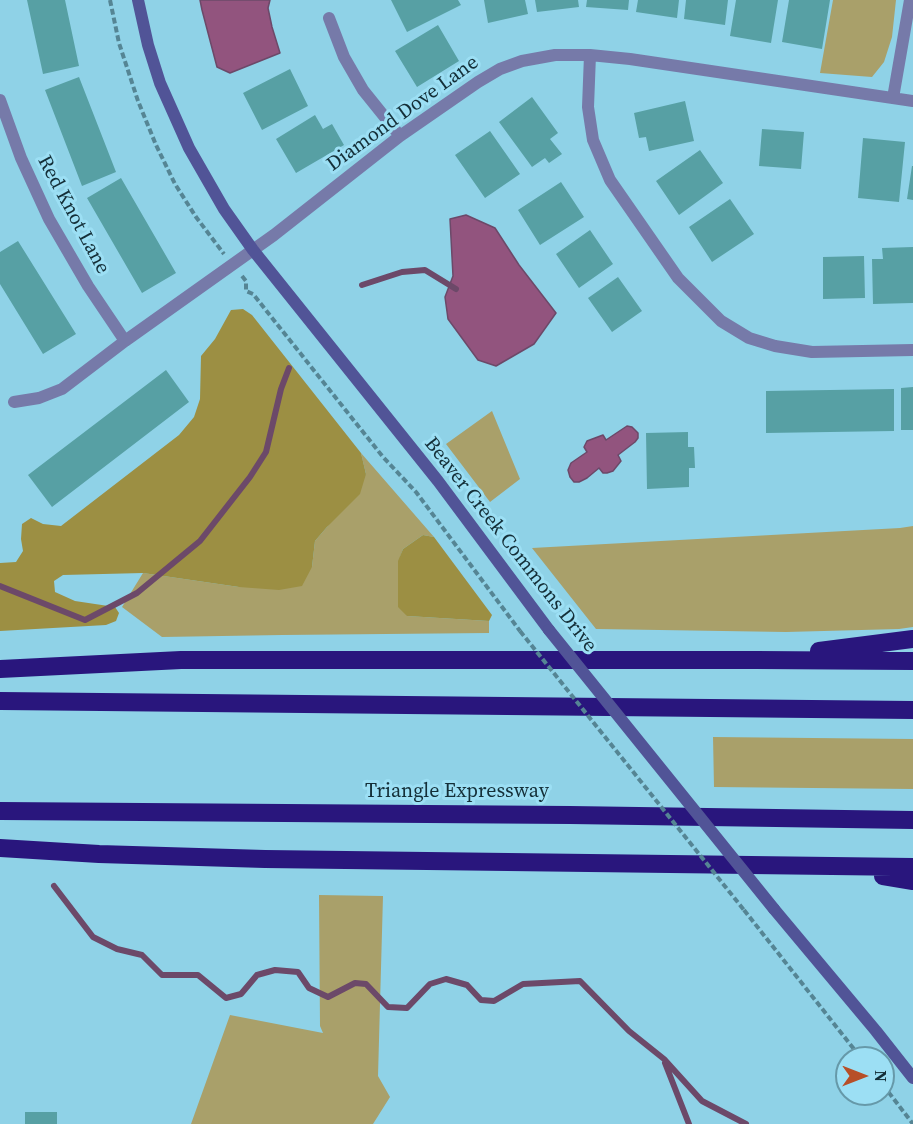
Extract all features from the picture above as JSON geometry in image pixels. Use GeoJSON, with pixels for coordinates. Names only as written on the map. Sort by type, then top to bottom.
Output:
{"type":"FeatureCollection","features":[{"type":"Feature","properties":{"kind":"highway"},"geometry":{"type":"LineString","coordinates":[[758,660],[913,639]]}},
{"type":"Feature","properties":{"kind":"highway"},"geometry":{"type":"LineString","coordinates":[[0,669],[181,660],[913,661]]}},
{"type":"Feature","properties":{"kind":"highway"},"geometry":{"type":"LineString","coordinates":[[0,701],[913,710]]}},
{"type":"Feature","properties":{"kind":"highway","name":"Triangle Expressway"},"geometry":{"type":"LineString","coordinates":[[0,811],[913,820]]}},
{"type":"Feature","properties":{"kind":"highway"},"geometry":{"type":"LineString","coordinates":[[0,848],[99,854],[265,859],[913,867]]}},
{"type":"Feature","properties":{"kind":"highway"},"geometry":{"type":"LineString","coordinates":[[831,867],[913,881]]}},
{"type":"Feature","properties":{"kind":"street","name":"Beaver Creek Commons Drive"},"geometry":{"type":"LineString","coordinates":[[138,0],[148,45],[160,83],[189,148],[224,209],[253,250],[438,482],[549,630],[913,1078]]}},
{"type":"Feature","properties":{"kind":"street"},"geometry":{"type":"LineString","coordinates":[[893,98],[910,0]]}},
{"type":"Feature","properties":{"kind":"street"},"geometry":{"type":"LineString","coordinates":[[329,18],[344,57],[358,82],[400,136]]}},
{"type":"Feature","properties":{"kind":"street","name":"Diamond Dove Lane"},"geometry":{"type":"LineString","coordinates":[[14,402],[39,398],[62,389],[125,341],[274,235],[400,136],[478,82],[500,69],[522,61],[555,55],[590,55],[630,59],[913,101]]}},
{"type":"Feature","properties":{"kind":"street"},"geometry":{"type":"LineString","coordinates":[[590,55],[588,107],[593,140],[610,180],[678,278],[721,321],[749,338],[775,346],[812,352],[913,350]]}},
{"type":"Feature","properties":{"kind":"street","name":"Red Knot Lane"},"geometry":{"type":"LineString","coordinates":[[0,100],[3,119],[49,219],[88,286],[125,341]]}},
{"type":"Feature","properties":{"kind":"path"},"geometry":{"type":"LineString","coordinates":[[110,0],[119,43],[138,101],[156,145],[175,184],[217,245]]}},
{"type":"Feature","properties":{"kind":"path"},"geometry":{"type":"LineString","coordinates":[[246,281],[246,291],[254,294],[383,457],[416,492],[520,631],[852,1046]]}},
{"type":"Feature","properties":{"kind":"path"},"geometry":{"type":"LineString","coordinates":[[895,1101],[913,1124]]}},
{"type":"Feature","properties":{"kind":"shaded area"},"geometry":{"type":"Polygon","coordinates":[[[200,0],[270,0],[268,8],[280,53],[230,73],[217,67],[200,0]]]}},
{"type":"Feature","properties":{"kind":"shaded area"},"geometry":{"type":"Polygon","coordinates":[[[833,0],[896,0],[892,37],[884,62],[872,77],[820,73],[833,0]]]}},
{"type":"Feature","properties":{"kind":"shaded area"},"geometry":{"type":"Polygon","coordinates":[[[466,215],[495,228],[519,265],[556,313],[534,344],[496,366],[478,360],[448,319],[445,297],[453,276],[450,219],[466,215]]]}},
{"type":"Feature","properties":{"kind":"shaded area"},"geometry":{"type":"Polygon","coordinates":[[[243,309],[252,315],[361,453],[366,474],[360,494],[315,541],[312,567],[302,586],[279,590],[239,587],[143,573],[63,575],[54,581],[55,592],[75,601],[115,607],[119,613],[116,621],[106,625],[0,631],[0,563],[16,562],[23,551],[22,524],[31,518],[43,524],[61,526],[179,435],[194,417],[200,399],[201,356],[215,339],[231,310],[243,309]]]}},
{"type":"Feature","properties":{"kind":"shaded area"},"geometry":{"type":"Polygon","coordinates":[[[492,411],[520,479],[490,502],[446,444],[492,411]]]}},
{"type":"Feature","properties":{"kind":"shaded area"},"geometry":{"type":"Polygon","coordinates":[[[627,426],[632,427],[638,433],[638,438],[618,455],[621,461],[613,471],[603,473],[599,468],[587,478],[574,482],[568,470],[571,463],[587,452],[584,447],[587,441],[603,435],[606,440],[627,426]]]}},
{"type":"Feature","properties":{"kind":"shaded area"},"geometry":{"type":"Polygon","coordinates":[[[361,453],[434,537],[423,535],[403,549],[400,557],[407,616],[489,621],[489,633],[162,637],[122,607],[143,573],[239,587],[312,567],[315,541],[366,474],[361,453]]]}},
{"type":"Feature","properties":{"kind":"shaded area"},"geometry":{"type":"Polygon","coordinates":[[[913,526],[913,627],[899,629],[786,632],[596,629],[532,548],[900,528],[913,526]]]}},
{"type":"Feature","properties":{"kind":"shaded area"},"geometry":{"type":"Polygon","coordinates":[[[423,535],[434,537],[492,615],[489,621],[407,616],[398,607],[398,561],[403,549],[423,535]]]}},
{"type":"Feature","properties":{"kind":"shaded area"},"geometry":{"type":"Polygon","coordinates":[[[713,737],[913,739],[913,789],[714,787],[713,737]]]}},
{"type":"Feature","properties":{"kind":"shaded area"},"geometry":{"type":"Polygon","coordinates":[[[319,895],[383,896],[378,1076],[390,1097],[373,1124],[191,1124],[230,1015],[323,1033],[320,1026],[319,895]]]}},
{"type":"Feature","properties":{"kind":"building"},"geometry":{"type":"Polygon","coordinates":[[[27,0],[65,0],[79,66],[43,74],[27,0]]]}},
{"type":"Feature","properties":{"kind":"building"},"geometry":{"type":"Polygon","coordinates":[[[391,0],[458,0],[461,5],[407,32],[391,0]]]}},
{"type":"Feature","properties":{"kind":"building"},"geometry":{"type":"Polygon","coordinates":[[[484,0],[525,0],[528,14],[488,23],[484,0]]]}},
{"type":"Feature","properties":{"kind":"building"},"geometry":{"type":"Polygon","coordinates":[[[535,0],[578,0],[579,7],[537,12],[535,0]]]}},
{"type":"Feature","properties":{"kind":"building"},"geometry":{"type":"Polygon","coordinates":[[[587,0],[629,0],[628,10],[586,7],[587,0]]]}},
{"type":"Feature","properties":{"kind":"building"},"geometry":{"type":"Polygon","coordinates":[[[638,0],[679,0],[677,18],[636,12],[638,0]]]}},
{"type":"Feature","properties":{"kind":"building"},"geometry":{"type":"Polygon","coordinates":[[[686,0],[728,0],[725,25],[684,19],[686,0]]]}},
{"type":"Feature","properties":{"kind":"building"},"geometry":{"type":"Polygon","coordinates":[[[736,0],[778,0],[771,43],[730,36],[736,0]]]}},
{"type":"Feature","properties":{"kind":"building"},"geometry":{"type":"Polygon","coordinates":[[[789,0],[830,0],[822,49],[782,42],[789,0]]]}},
{"type":"Feature","properties":{"kind":"building"},"geometry":{"type":"Polygon","coordinates":[[[438,25],[459,61],[417,87],[395,51],[438,25]]]}},
{"type":"Feature","properties":{"kind":"building"},"geometry":{"type":"Polygon","coordinates":[[[290,69],[308,106],[262,130],[243,93],[290,69]]]}},
{"type":"Feature","properties":{"kind":"building"},"geometry":{"type":"Polygon","coordinates":[[[79,77],[116,172],[82,186],[45,90],[79,77]]]}},
{"type":"Feature","properties":{"kind":"building"},"geometry":{"type":"Polygon","coordinates":[[[532,97],[558,133],[550,139],[562,154],[549,163],[545,158],[532,167],[499,122],[532,97]]]}},
{"type":"Feature","properties":{"kind":"building"},"geometry":{"type":"Polygon","coordinates":[[[685,101],[694,141],[649,151],[646,137],[639,138],[634,113],[685,101]]]}},
{"type":"Feature","properties":{"kind":"building"},"geometry":{"type":"Polygon","coordinates":[[[315,115],[323,129],[332,124],[344,145],[296,173],[276,139],[315,115]]]}},
{"type":"Feature","properties":{"kind":"building"},"geometry":{"type":"Polygon","coordinates":[[[762,129],[804,132],[801,169],[759,166],[762,129]]]}},
{"type":"Feature","properties":{"kind":"building"},"geometry":{"type":"Polygon","coordinates":[[[490,131],[520,174],[485,198],[455,155],[490,131]]]}},
{"type":"Feature","properties":{"kind":"building"},"geometry":{"type":"Polygon","coordinates":[[[863,138],[905,142],[899,202],[858,198],[863,138]]]}},
{"type":"Feature","properties":{"kind":"building"},"geometry":{"type":"Polygon","coordinates":[[[700,150],[723,183],[679,215],[656,181],[700,150]]]}},
{"type":"Feature","properties":{"kind":"building"},"geometry":{"type":"Polygon","coordinates":[[[913,166],[913,200],[907,199],[913,166]]]}},
{"type":"Feature","properties":{"kind":"building"},"geometry":{"type":"Polygon","coordinates":[[[121,178],[176,273],[142,293],[87,198],[121,178]]]}},
{"type":"Feature","properties":{"kind":"building"},"geometry":{"type":"Polygon","coordinates":[[[561,182],[584,217],[540,245],[518,210],[561,182]]]}},
{"type":"Feature","properties":{"kind":"building"},"geometry":{"type":"Polygon","coordinates":[[[730,199],[754,234],[712,262],[689,227],[730,199]]]}},
{"type":"Feature","properties":{"kind":"building"},"geometry":{"type":"Polygon","coordinates":[[[590,230],[613,264],[579,288],[556,254],[590,230]]]}},
{"type":"Feature","properties":{"kind":"building"},"geometry":{"type":"Polygon","coordinates":[[[18,241],[76,334],[43,354],[0,284],[0,252],[18,241]]]}},
{"type":"Feature","properties":{"kind":"building"},"geometry":{"type":"Polygon","coordinates":[[[913,247],[913,303],[873,304],[872,259],[883,259],[882,248],[913,247]]]}},
{"type":"Feature","properties":{"kind":"building"},"geometry":{"type":"Polygon","coordinates":[[[864,256],[865,298],[823,299],[823,257],[864,256]]]}},
{"type":"Feature","properties":{"kind":"building"},"geometry":{"type":"Polygon","coordinates":[[[618,277],[642,311],[612,332],[588,298],[618,277]]]}},
{"type":"Feature","properties":{"kind":"building"},"geometry":{"type":"Polygon","coordinates":[[[166,370],[189,402],[52,507],[28,475],[166,370]]]}},
{"type":"Feature","properties":{"kind":"building"},"geometry":{"type":"Polygon","coordinates":[[[913,387],[913,430],[901,430],[901,388],[913,387]]]}},
{"type":"Feature","properties":{"kind":"building"},"geometry":{"type":"Polygon","coordinates":[[[894,389],[894,431],[766,433],[766,391],[894,389]]]}},
{"type":"Feature","properties":{"kind":"building"},"geometry":{"type":"Polygon","coordinates":[[[688,432],[688,447],[694,447],[695,468],[689,468],[689,487],[647,489],[646,433],[688,432]]]}},
{"type":"Feature","properties":{"kind":"building"},"geometry":{"type":"Polygon","coordinates":[[[25,1112],[57,1112],[57,1124],[25,1124],[25,1112]]]}},
{"type":"Feature","properties":{"kind":"waterway"},"geometry":{"type":"LineString","coordinates":[[362,285],[402,272],[425,270],[456,289]]}},
{"type":"Feature","properties":{"kind":"waterway"},"geometry":{"type":"LineString","coordinates":[[0,586],[85,620],[137,593],[200,541],[250,477],[266,452],[281,389],[289,368]]}},
{"type":"Feature","properties":{"kind":"waterway"},"geometry":{"type":"LineString","coordinates":[[54,886],[93,937],[117,949],[142,955],[162,975],[198,975],[226,998],[241,994],[257,975],[275,970],[298,972],[309,988],[328,997],[355,983],[366,984],[388,1007],[407,1008],[430,984],[446,979],[467,985],[481,1000],[494,1001],[523,984],[580,981],[629,1031],[664,1059],[702,1101],[746,1124]]}},
{"type":"Feature","properties":{"kind":"waterway"},"geometry":{"type":"LineString","coordinates":[[665,1063],[689,1124]]}}]}
